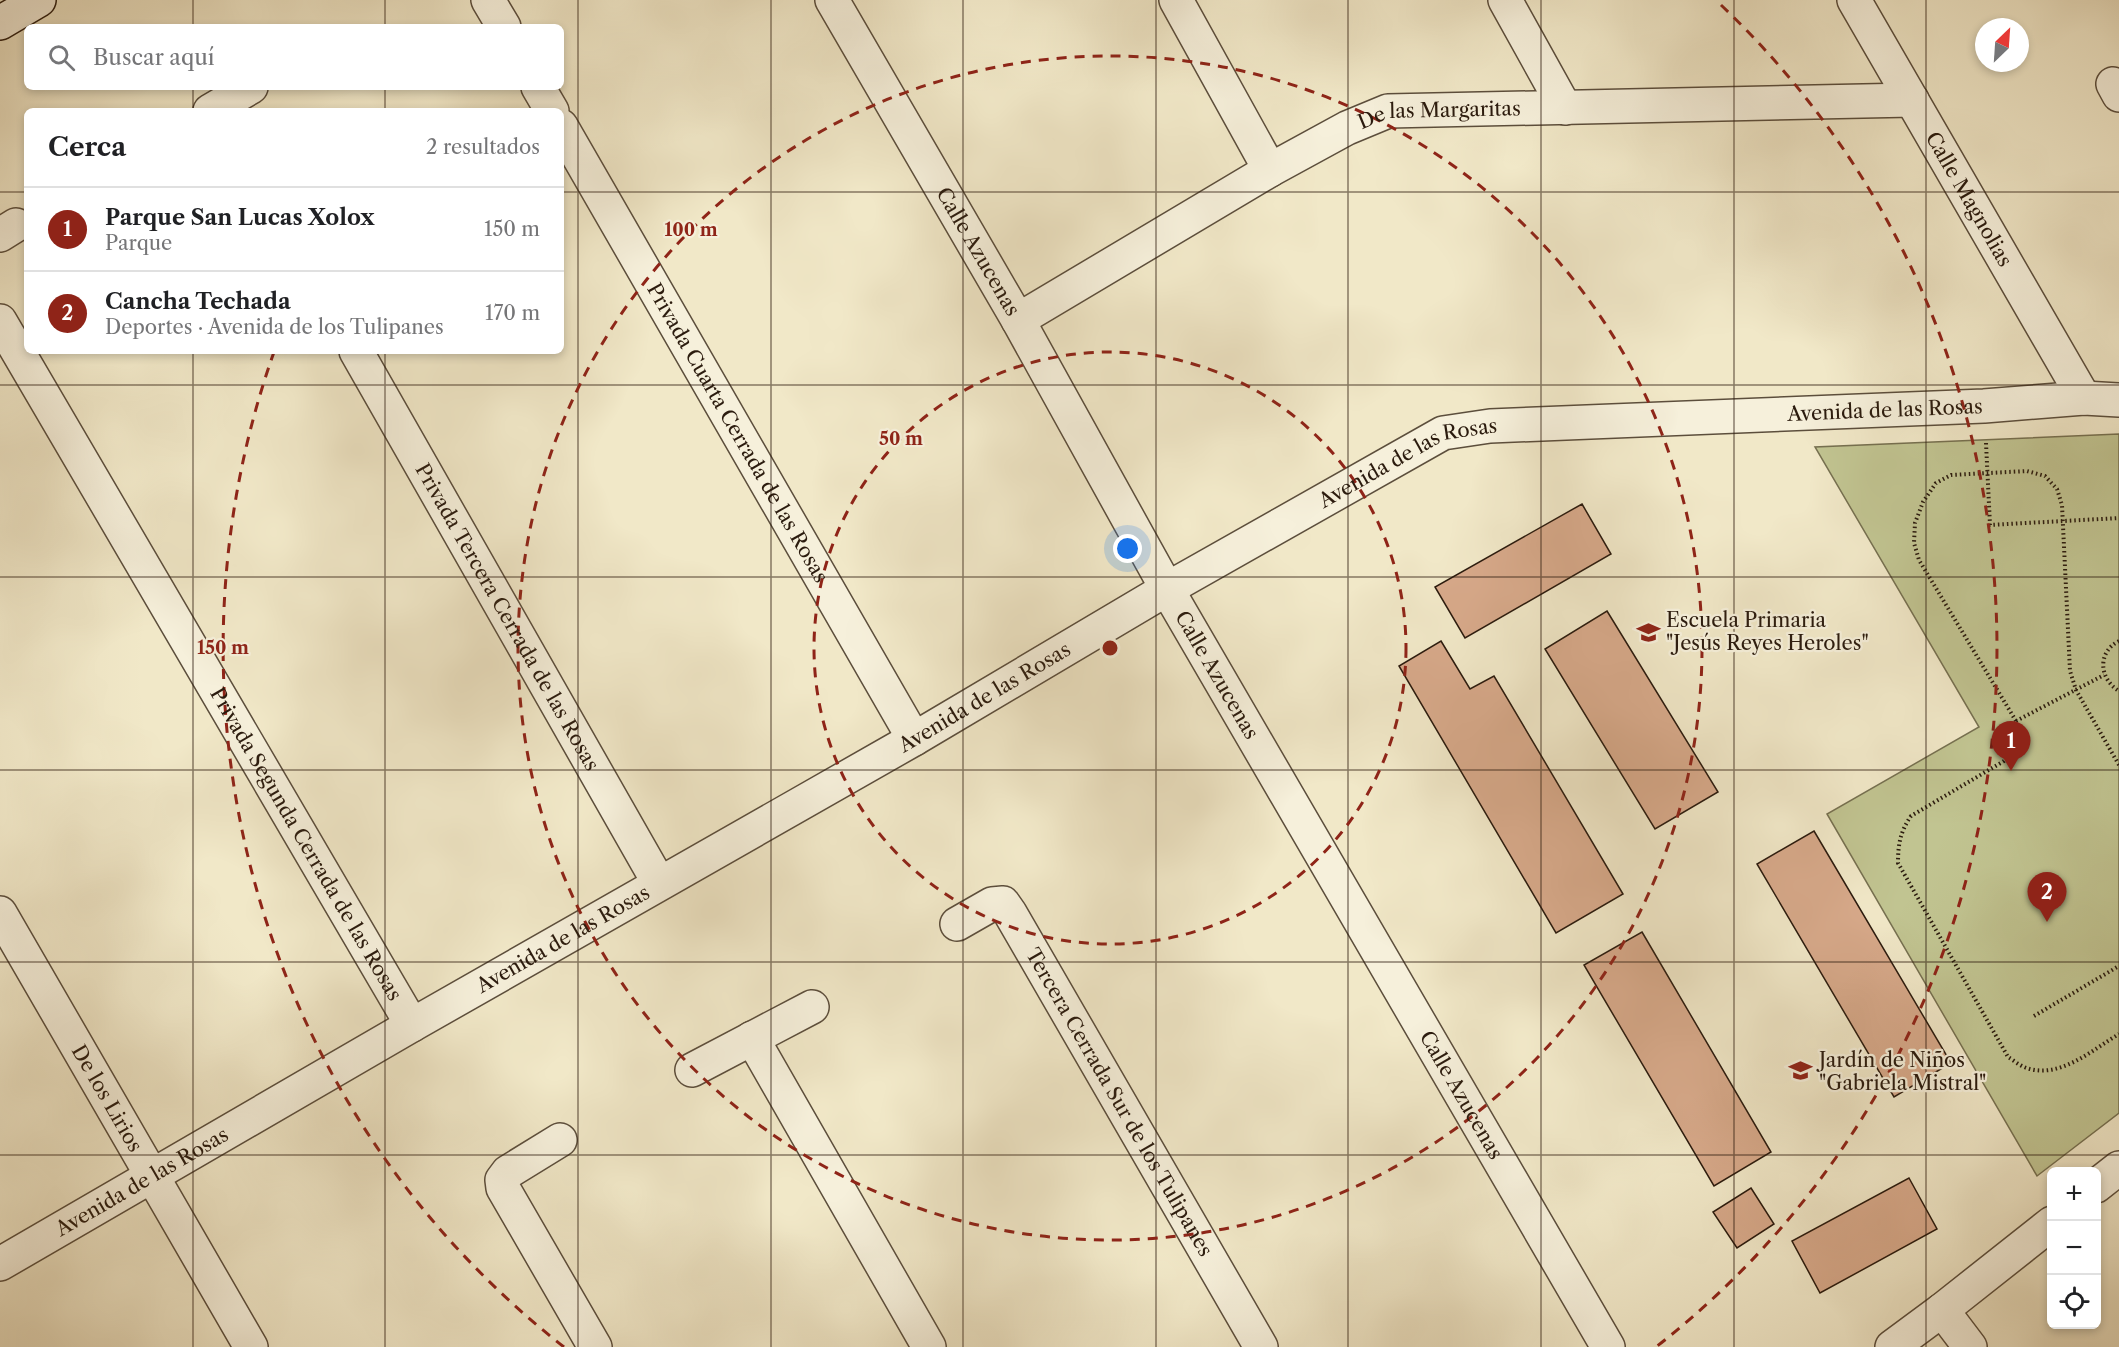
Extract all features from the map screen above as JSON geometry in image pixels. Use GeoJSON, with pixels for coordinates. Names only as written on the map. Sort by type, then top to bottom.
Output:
{"type":"FeatureCollection","features":[{"type":"Feature","properties":{"kind":"street"},"geometry":{"type":"LineString","coordinates":[[488,0],[502,24]]}},
{"type":"Feature","properties":{"kind":"street","name":"Calle Azucenas"},"geometry":{"type":"LineString","coordinates":[[832,0],[1018,320],[1167,589],[1608,1347]]}},
{"type":"Feature","properties":{"kind":"street"},"geometry":{"type":"LineString","coordinates":[[1176,0],[1270,170]]}},
{"type":"Feature","properties":{"kind":"street"},"geometry":{"type":"LineString","coordinates":[[1505,0],[1565,108]]}},
{"type":"Feature","properties":{"kind":"street","name":"Calle Magnolias"},"geometry":{"type":"LineString","coordinates":[[1854,0],[2084,398]]}},
{"type":"Feature","properties":{"kind":"street"},"geometry":{"type":"LineString","coordinates":[[0,23],[31,2]]}},
{"type":"Feature","properties":{"kind":"street"},"geometry":{"type":"LineString","coordinates":[[219,108],[246,90]]}},
{"type":"Feature","properties":{"kind":"street"},"geometry":{"type":"LineString","coordinates":[[540,90],[550,108]]}},
{"type":"Feature","properties":{"kind":"street","name":"De las Margaritas"},"geometry":{"type":"LineString","coordinates":[[1018,320],[1270,170],[1347,128],[1388,111],[1912,100]]}},
{"type":"Feature","properties":{"kind":"street","name":"Privada Cuarta Cerrada de las Rosas"},"geometry":{"type":"LineString","coordinates":[[564,131],[914,739]]}},
{"type":"Feature","properties":{"kind":"street","name":"Privada Segunda Cerrada de las Rosas"},"geometry":{"type":"LineString","coordinates":[[0,321],[412,1025]]}},
{"type":"Feature","properties":{"kind":"street","name":"Privada Tercera Cerrada de las Rosas"},"geometry":{"type":"LineString","coordinates":[[358,354],[659,883]]}},
{"type":"Feature","properties":{"kind":"street","name":"Avenida de las Rosas"},"geometry":{"type":"LineString","coordinates":[[0,1264],[659,883],[914,739],[1167,589],[1443,433],[1502,426],[1984,406],[2084,398],[2119,400]]}},
{"type":"Feature","properties":{"kind":"street","name":"Tercera Cerrada Sur de los Tulipanes"},"geometry":{"type":"LineString","coordinates":[[957,924],[992,904],[1003,903],[1007,908],[1261,1347]]}},
{"type":"Feature","properties":{"kind":"street","name":"De los Lirios"},"geometry":{"type":"LineString","coordinates":[[0,913],[251,1347]]}},
{"type":"Feature","properties":{"kind":"street"},"geometry":{"type":"LineString","coordinates":[[692,1070],[812,1007]]}},
{"type":"Feature","properties":{"kind":"street"},"geometry":{"type":"LineString","coordinates":[[752,1038],[929,1347]]}},
{"type":"Feature","properties":{"kind":"street"},"geometry":{"type":"LineString","coordinates":[[560,1140],[508,1172],[502,1180],[503,1188],[595,1347]]}},
{"type":"Feature","properties":{"kind":"street"},"geometry":{"type":"LineString","coordinates":[[2101,1183],[2119,1168]]}},
{"type":"Feature","properties":{"kind":"street"},"geometry":{"type":"LineString","coordinates":[[1892,1347],[2047,1226]]}},
{"type":"Feature","properties":{"kind":"street"},"geometry":{"type":"LineString","coordinates":[[1942,1310],[1970,1347]]}},
{"type":"Feature","properties":{"kind":"path"},"geometry":{"type":"LineString","coordinates":[[1984,406],[1990,525],[2119,518]]}},
{"type":"Feature","properties":{"kind":"path"},"geometry":{"type":"LineString","coordinates":[[2119,765],[2076,690],[2070,671],[2062,506],[2057,489],[2045,476],[2027,471],[1951,475],[1936,483],[1923,502],[1914,523],[1914,543],[1919,560],[2016,722],[2018,738],[2013,751],[2004,761],[1911,816],[1902,829],[1898,846],[1898,863],[2008,1057],[2024,1067],[2044,1071],[2063,1067],[2119,1034]]}},
{"type":"Feature","properties":{"kind":"path"},"geometry":{"type":"LineString","coordinates":[[2119,641],[2108,650],[2104,658],[2104,675],[2109,683],[2119,691]]}},
{"type":"Feature","properties":{"kind":"path"},"geometry":{"type":"LineString","coordinates":[[2016,722],[2104,675]]}},
{"type":"Feature","properties":{"kind":"path"},"geometry":{"type":"LineString","coordinates":[[2034,1016],[2119,966]]}},
{"type":"Feature","properties":{"kind":"green space"},"geometry":{"type":"Polygon","coordinates":[[[2119,434],[2119,1113],[2037,1176],[1827,814],[1979,727],[1815,447],[2119,434]]]}},
{"type":"Feature","properties":{"kind":"building"},"geometry":{"type":"Polygon","coordinates":[[[1582,504],[1611,554],[1465,638],[1435,587],[1582,504]]]}},
{"type":"Feature","properties":{"kind":"building"},"geometry":{"type":"Polygon","coordinates":[[[1607,611],[1718,792],[1655,829],[1545,649],[1607,611]]]}},
{"type":"Feature","properties":{"kind":"building"},"geometry":{"type":"Polygon","coordinates":[[[1441,641],[1470,689],[1494,676],[1623,894],[1556,933],[1399,666],[1441,641]]]}},
{"type":"Feature","properties":{"kind":"building"},"geometry":{"type":"Polygon","coordinates":[[[1814,831],[1951,1063],[1894,1097],[1757,864],[1814,831]]]}},
{"type":"Feature","properties":{"kind":"building"},"geometry":{"type":"Polygon","coordinates":[[[1642,932],[1771,1152],[1714,1186],[1584,965],[1642,932]]]}},
{"type":"Feature","properties":{"kind":"building"},"geometry":{"type":"Polygon","coordinates":[[[1909,1178],[1937,1229],[1820,1293],[1792,1241],[1909,1178]]]}},
{"type":"Feature","properties":{"kind":"building"},"geometry":{"type":"Polygon","coordinates":[[[1751,1188],[1774,1224],[1737,1248],[1713,1212],[1751,1188]]]}},
{"type":"Feature","properties":{"kind":"place","name":"Escuela Primaria \"Jesús Reyes Heroles\""},"geometry":{"type":"Point","coordinates":[1648,632]}},
{"type":"Feature","properties":{"kind":"place","name":"Parque San Lucas Xolox"},"geometry":{"type":"Point","coordinates":[2011,771]}},
{"type":"Feature","properties":{"kind":"place","name":"Cancha Techada"},"geometry":{"type":"Point","coordinates":[2047,922]}},
{"type":"Feature","properties":{"kind":"place","name":"Jardín de Niños \"Gabriela Mistral\""},"geometry":{"type":"Point","coordinates":[1801,1071]}}]}
